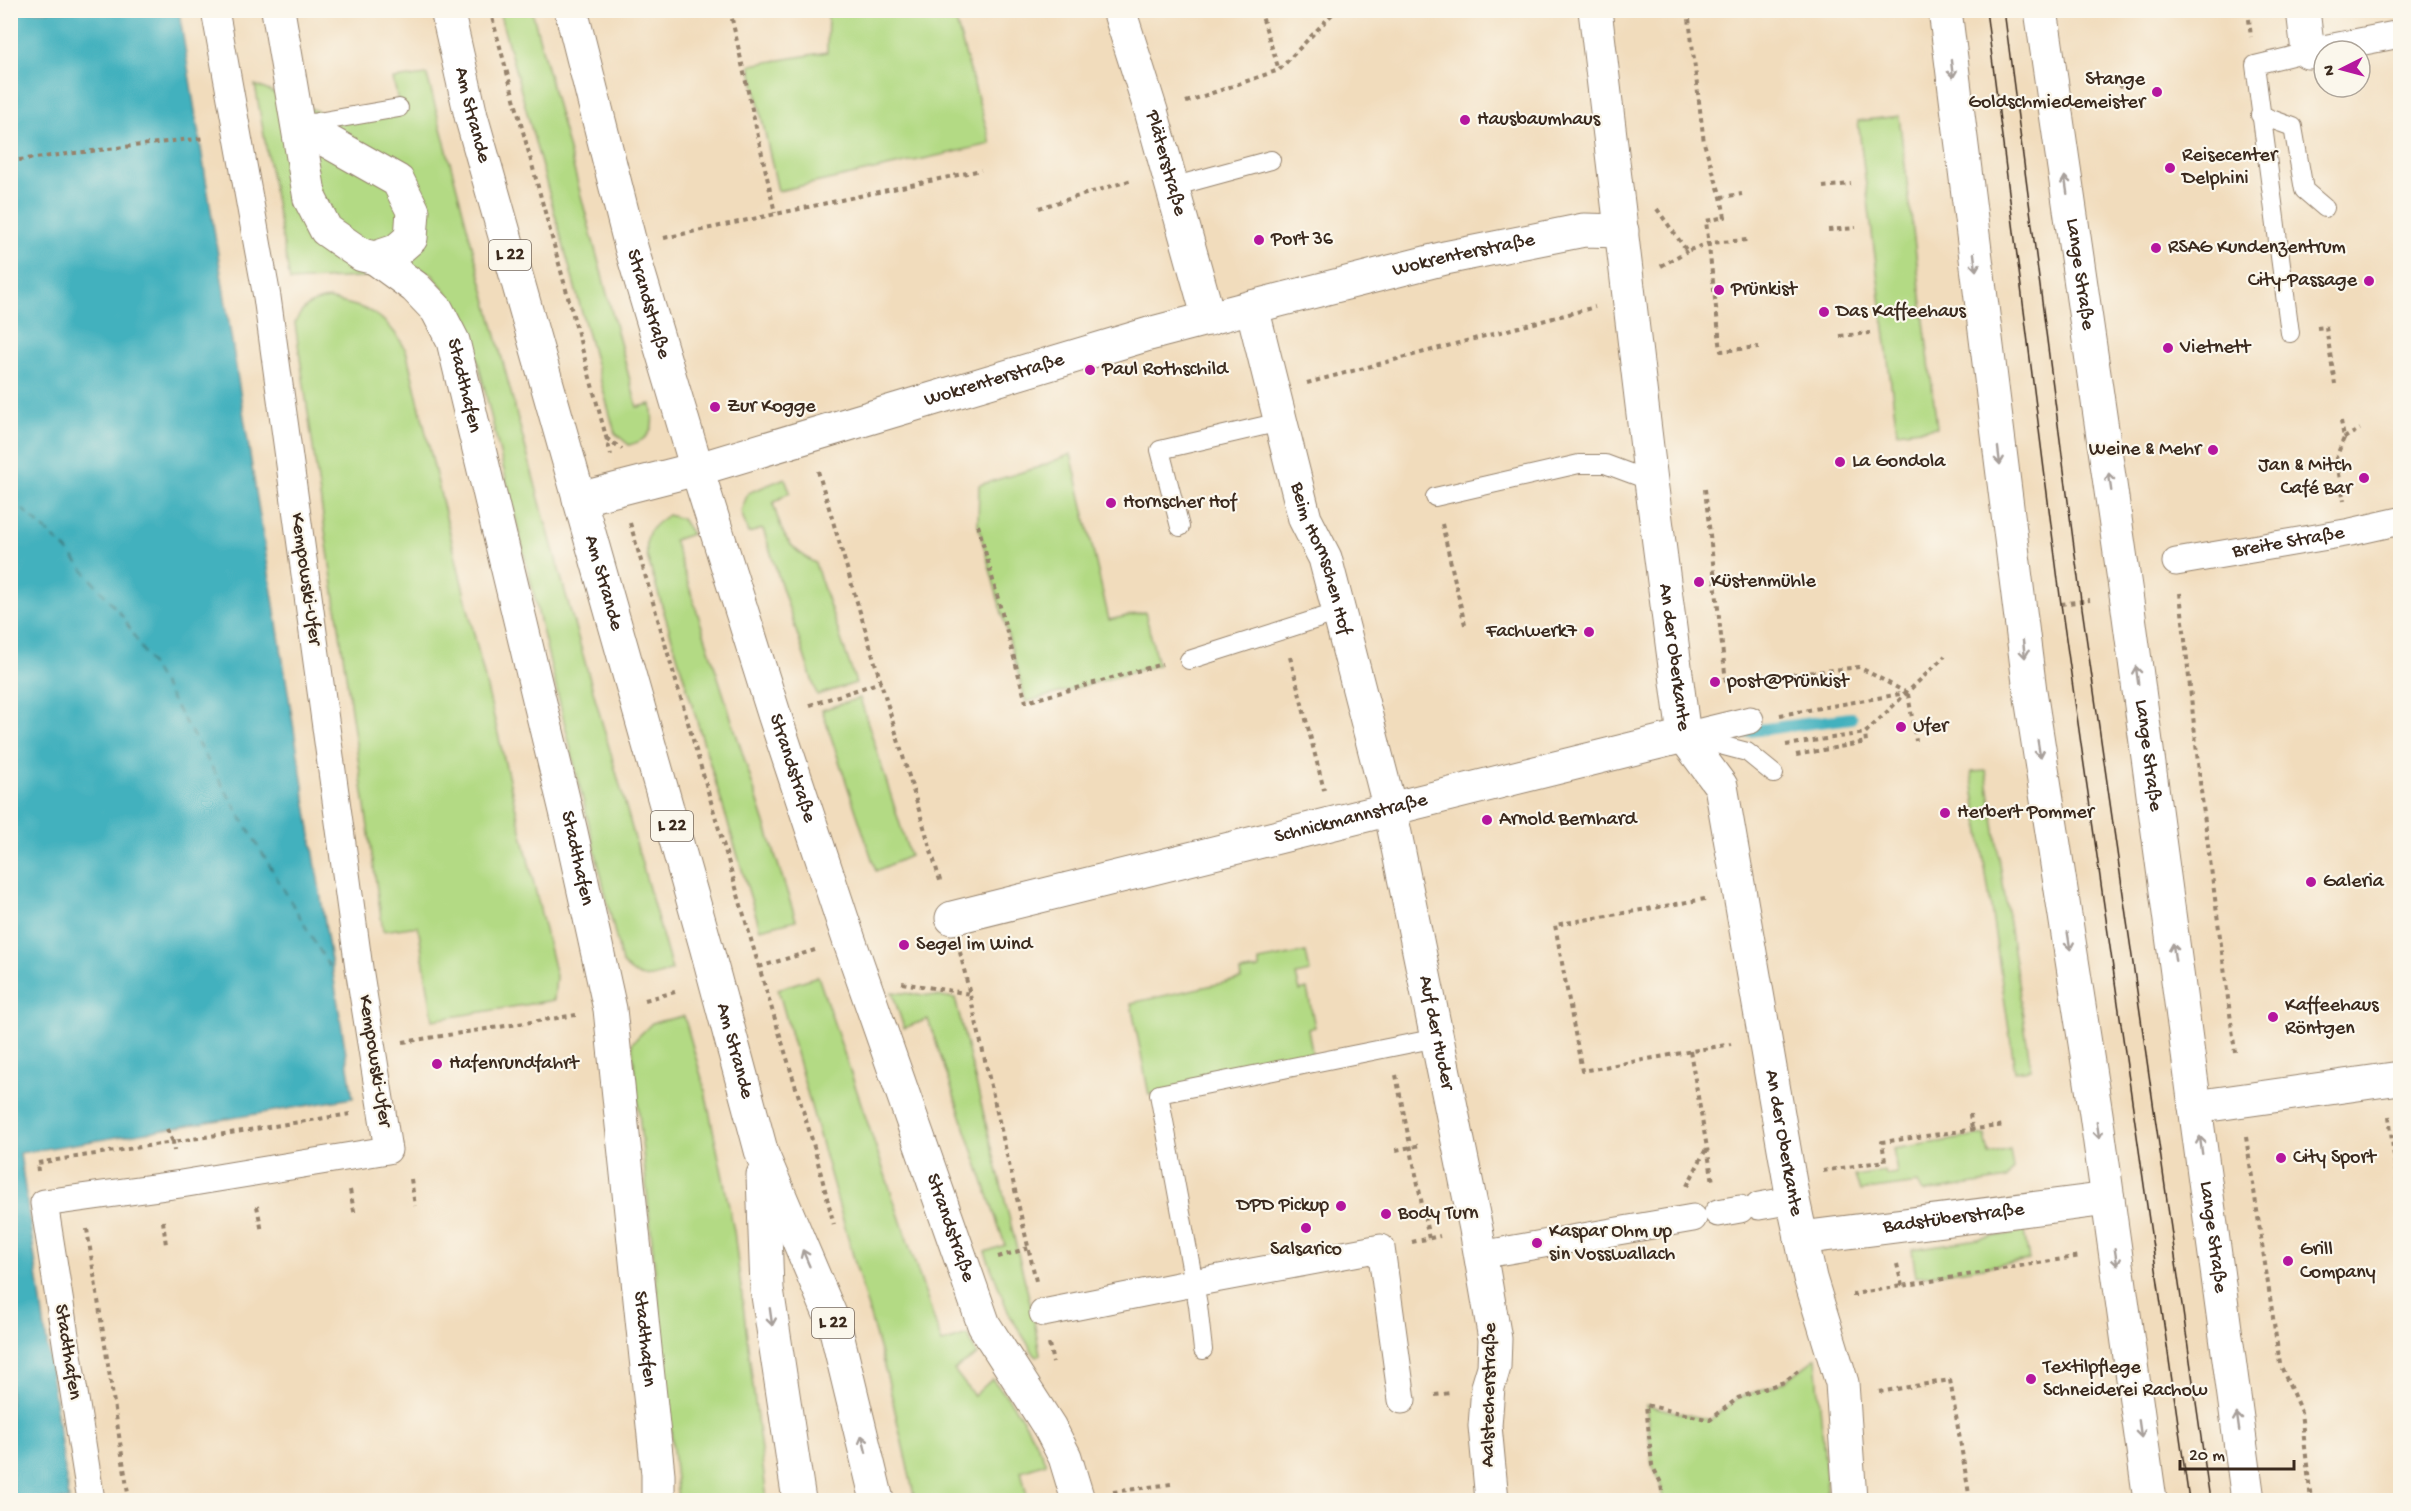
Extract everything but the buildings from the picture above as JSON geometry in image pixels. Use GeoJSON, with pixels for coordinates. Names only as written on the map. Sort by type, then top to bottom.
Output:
{"type":"FeatureCollection","features":[{"type":"Feature","properties":{"kind":"street","name":"Kempowski-Ufer"},"geometry":{"type":"LineString","coordinates":[[44,1203],[181,1184],[388,1150],[359,968],[267,297],[215,10]]}},
{"type":"Feature","properties":{"kind":"street"},"geometry":{"type":"LineString","coordinates":[[278,10],[310,199],[326,230],[362,255],[375,258],[396,251],[411,238],[413,212],[398,181],[298,125]]}},
{"type":"Feature","properties":{"kind":"street","name":"Am Strande"},"geometry":{"type":"LineString","coordinates":[[447,10],[471,116],[762,1154],[835,1326],[877,1500]]}},
{"type":"Feature","properties":{"kind":"street","name":"Strandstraße"},"geometry":{"type":"LineString","coordinates":[[571,10],[632,247],[697,469],[775,717],[849,940],[984,1325],[1050,1428],[1065,1457],[1078,1500]]}},
{"type":"Feature","properties":{"kind":"street","name":"Pläterstraße"},"geometry":{"type":"LineString","coordinates":[[1119,10],[1151,111],[1209,319]]}},
{"type":"Feature","properties":{"kind":"street","name":"An der Oberkante"},"geometry":{"type":"LineString","coordinates":[[1595,10],[1684,736],[1721,786],[1793,1200],[1801,1238],[1842,1383],[1850,1500]]}},
{"type":"Feature","properties":{"kind":"street"},"geometry":{"type":"LineString","coordinates":[[1945,10],[1988,372],[2030,691],[2108,1199],[2150,1500]]}},
{"type":"Feature","properties":{"kind":"street","name":"Lange Straße"},"geometry":{"type":"LineString","coordinates":[[2041,10],[2126,594],[2248,1500]]}},
{"type":"Feature","properties":{"kind":"street"},"geometry":{"type":"LineString","coordinates":[[2303,10],[2308,52],[2400,34]]}},
{"type":"Feature","properties":{"kind":"street","name":"Wokrenterstraße"},"geometry":{"type":"LineString","coordinates":[[579,499],[697,469],[1149,334],[1252,307],[1468,254],[1584,230],[1622,231]]}},
{"type":"Feature","properties":{"kind":"street","name":"Stadthafen"},"geometry":{"type":"LineString","coordinates":[[375,258],[415,287],[437,310],[453,341],[571,832],[610,1009],[658,1474],[658,1500]]}},
{"type":"Feature","properties":{"kind":"street","name":"Beim Hornschen Hof"},"geometry":{"type":"LineString","coordinates":[[1252,307],[1305,519],[1325,558],[1390,809]]}},
{"type":"Feature","properties":{"kind":"street","name":"Breite Straße"},"geometry":{"type":"LineString","coordinates":[[2177,574],[2400,521]]}},
{"type":"Feature","properties":{"kind":"street","name":"Schnickmannstraße"},"geometry":{"type":"LineString","coordinates":[[952,918],[1750,720]]}},
{"type":"Feature","properties":{"kind":"street","name":"Auf der Huder"},"geometry":{"type":"LineString","coordinates":[[1390,809],[1480,1255]]}},
{"type":"Feature","properties":{"kind":"street"},"geometry":{"type":"LineString","coordinates":[[2195,1107],[2392,1080]]}},
{"type":"Feature","properties":{"kind":"street","name":"Am Strande"},"geometry":{"type":"LineString","coordinates":[[762,1154],[767,1289],[799,1500]]}},
{"type":"Feature","properties":{"kind":"street","name":"Badstüberstraße"},"geometry":{"type":"LineString","coordinates":[[1801,1238],[2108,1199]]}},
{"type":"Feature","properties":{"kind":"street"},"geometry":{"type":"LineString","coordinates":[[1480,1255],[1793,1200]]}},
{"type":"Feature","properties":{"kind":"street","name":"Stadthafen"},"geometry":{"type":"LineString","coordinates":[[44,1203],[91,1500]]}},
{"type":"Feature","properties":{"kind":"street"},"geometry":{"type":"LineString","coordinates":[[1043,1313],[1381,1248],[1402,1400]]}},
{"type":"Feature","properties":{"kind":"street","name":"Aalstecherstraße"},"geometry":{"type":"LineString","coordinates":[[1480,1255],[1495,1339],[1494,1367],[1488,1387],[1485,1426],[1492,1500]]}},
{"type":"Feature","properties":{"kind":"lane"},"geometry":{"type":"LineString","coordinates":[[2290,333],[2255,65],[2308,52]]}},
{"type":"Feature","properties":{"kind":"lane"},"geometry":{"type":"LineString","coordinates":[[298,125],[399,108]]}},
{"type":"Feature","properties":{"kind":"lane"},"geometry":{"type":"LineString","coordinates":[[2260,115],[2293,127],[2304,190],[2325,208]]}},
{"type":"Feature","properties":{"kind":"lane"},"geometry":{"type":"LineString","coordinates":[[1170,178],[1271,160]]}},
{"type":"Feature","properties":{"kind":"lane"},"geometry":{"type":"LineString","coordinates":[[1180,527],[1160,450],[1276,407]]}},
{"type":"Feature","properties":{"kind":"lane"},"geometry":{"type":"LineString","coordinates":[[1435,497],[1579,464],[1605,464],[1651,481]]}},
{"type":"Feature","properties":{"kind":"lane"},"geometry":{"type":"LineString","coordinates":[[1189,660],[1339,612]]}},
{"type":"Feature","properties":{"kind":"lane"},"geometry":{"type":"LineString","coordinates":[[1684,736],[1747,752],[1774,774]]}},
{"type":"Feature","properties":{"kind":"lane"},"geometry":{"type":"LineString","coordinates":[[1203,1350],[1159,1094],[1437,1038]]}},
{"type":"Feature","properties":{"kind":"path"},"geometry":{"type":"LineString","coordinates":[[489,10],[620,489],[759,967],[813,1143]]}},
{"type":"Feature","properties":{"kind":"path"},"geometry":{"type":"LineString","coordinates":[[730,10],[776,213]]}},
{"type":"Feature","properties":{"kind":"path"},"geometry":{"type":"LineString","coordinates":[[1260,10],[1279,69]]}},
{"type":"Feature","properties":{"kind":"path"},"geometry":{"type":"LineString","coordinates":[[1151,111],[1209,95],[1279,69],[1336,10]]}},
{"type":"Feature","properties":{"kind":"path"},"geometry":{"type":"LineString","coordinates":[[1688,10],[1704,143],[1725,217],[1706,221],[1721,351],[1759,347]]}},
{"type":"Feature","properties":{"kind":"path"},"geometry":{"type":"LineString","coordinates":[[2119,86],[2144,82]]}},
{"type":"Feature","properties":{"kind":"path"},"geometry":{"type":"LineString","coordinates":[[10,161],[199,138]]}},
{"type":"Feature","properties":{"kind":"path"},"geometry":{"type":"LineString","coordinates":[[663,239],[981,170]]}},
{"type":"Feature","properties":{"kind":"path"},"geometry":{"type":"LineString","coordinates":[[1039,208],[1170,178]]}},
{"type":"Feature","properties":{"kind":"path"},"geometry":{"type":"LineString","coordinates":[[1823,187],[1851,184]]}},
{"type":"Feature","properties":{"kind":"path"},"geometry":{"type":"LineString","coordinates":[[1721,197],[1742,194]]}},
{"type":"Feature","properties":{"kind":"path"},"geometry":{"type":"LineString","coordinates":[[1663,217],[1687,251]]}},
{"type":"Feature","properties":{"kind":"path"},"geometry":{"type":"LineString","coordinates":[[1828,230],[1856,228]]}},
{"type":"Feature","properties":{"kind":"path"},"geometry":{"type":"LineString","coordinates":[[1657,269],[1687,251],[1709,243],[1747,240]]}},
{"type":"Feature","properties":{"kind":"path"},"geometry":{"type":"LineString","coordinates":[[1276,407],[1602,306]]}},
{"type":"Feature","properties":{"kind":"path"},"geometry":{"type":"LineString","coordinates":[[2290,333],[2326,327],[2335,384]]}},
{"type":"Feature","properties":{"kind":"path"},"geometry":{"type":"LineString","coordinates":[[1840,336],[1870,333]]}},
{"type":"Feature","properties":{"kind":"path"},"geometry":{"type":"LineString","coordinates":[[2341,421],[2344,438],[2336,458],[2351,531]]}},
{"type":"Feature","properties":{"kind":"path"},"geometry":{"type":"LineString","coordinates":[[2344,438],[2360,429]]}},
{"type":"Feature","properties":{"kind":"path"},"geometry":{"type":"LineString","coordinates":[[807,436],[952,918],[1053,1364]]}},
{"type":"Feature","properties":{"kind":"path"},"geometry":{"type":"LineString","coordinates":[[1705,489],[1726,682],[1858,667],[1908,693]]}},
{"type":"Feature","properties":{"kind":"path"},"geometry":{"type":"LineString","coordinates":[[1435,497],[1466,625]]}},
{"type":"Feature","properties":{"kind":"path"},"geometry":{"type":"LineString","coordinates":[[978,525],[1026,702],[1158,665],[1189,660]]}},
{"type":"Feature","properties":{"kind":"path"},"geometry":{"type":"LineString","coordinates":[[2177,574],[2201,791],[2235,1052]]}},
{"type":"Feature","properties":{"kind":"path"},"geometry":{"type":"LineString","coordinates":[[2061,604],[2081,601]]}},
{"type":"Feature","properties":{"kind":"path"},"geometry":{"type":"LineString","coordinates":[[1283,631],[1333,823]]}},
{"type":"Feature","properties":{"kind":"path"},"geometry":{"type":"LineString","coordinates":[[1747,752],[1865,733],[1945,656]]}},
{"type":"Feature","properties":{"kind":"path"},"geometry":{"type":"LineString","coordinates":[[775,717],[880,682]]}},
{"type":"Feature","properties":{"kind":"path"},"geometry":{"type":"LineString","coordinates":[[1750,720],[1908,693]]}},
{"type":"Feature","properties":{"kind":"path"},"geometry":{"type":"LineString","coordinates":[[1908,693],[1916,741]]}},
{"type":"Feature","properties":{"kind":"path"},"geometry":{"type":"LineString","coordinates":[[1774,774],[1772,759],[1866,742],[1865,733]]}},
{"type":"Feature","properties":{"kind":"path"},"geometry":{"type":"LineString","coordinates":[[1739,893],[1555,925],[1582,1071],[1763,1038]]}},
{"type":"Feature","properties":{"kind":"path"},"geometry":{"type":"LineString","coordinates":[[759,967],[849,940]]}},
{"type":"Feature","properties":{"kind":"path"},"geometry":{"type":"LineString","coordinates":[[901,983],[971,994]]}},
{"type":"Feature","properties":{"kind":"path"},"geometry":{"type":"LineString","coordinates":[[372,1047],[610,1009]]}},
{"type":"Feature","properties":{"kind":"path"},"geometry":{"type":"LineString","coordinates":[[1391,1047],[1429,1239]]}},
{"type":"Feature","properties":{"kind":"path"},"geometry":{"type":"LineString","coordinates":[[1690,1051],[1727,1211]]}},
{"type":"Feature","properties":{"kind":"path"},"geometry":{"type":"LineString","coordinates":[[2392,1080],[2400,1204]]}},
{"type":"Feature","properties":{"kind":"path"},"geometry":{"type":"LineString","coordinates":[[1970,1114],[1972,1130]]}},
{"type":"Feature","properties":{"kind":"path"},"geometry":{"type":"LineString","coordinates":[[37,1163],[320,1118]]}},
{"type":"Feature","properties":{"kind":"path"},"geometry":{"type":"LineString","coordinates":[[1839,1169],[1885,1161],[1882,1142],[2005,1125]]}},
{"type":"Feature","properties":{"kind":"path"},"geometry":{"type":"LineString","coordinates":[[167,1129],[173,1143]]}},
{"type":"Feature","properties":{"kind":"path"},"geometry":{"type":"LineString","coordinates":[[2245,1131],[2280,1364],[2301,1412],[2312,1500]]}},
{"type":"Feature","properties":{"kind":"path"},"geometry":{"type":"LineString","coordinates":[[1396,1150],[1428,1144]]}},
{"type":"Feature","properties":{"kind":"path"},"geometry":{"type":"LineString","coordinates":[[400,1180],[411,1179],[415,1206]]}},
{"type":"Feature","properties":{"kind":"path"},"geometry":{"type":"LineString","coordinates":[[338,1189],[360,1186]]}},
{"type":"Feature","properties":{"kind":"path"},"geometry":{"type":"LineString","coordinates":[[97,1225],[87,1227],[129,1500]]}},
{"type":"Feature","properties":{"kind":"path"},"geometry":{"type":"LineString","coordinates":[[1856,1305],[1854,1294],[2115,1250]]}},
{"type":"Feature","properties":{"kind":"path"},"geometry":{"type":"LineString","coordinates":[[1891,1265],[1898,1264],[1902,1286]]}},
{"type":"Feature","properties":{"kind":"path"},"geometry":{"type":"LineString","coordinates":[[1663,1500],[1661,1483],[1652,1465],[1646,1405],[1710,1420],[1738,1398],[1784,1382],[1808,1364]]}},
{"type":"Feature","properties":{"kind":"path"},"geometry":{"type":"LineString","coordinates":[[1871,1394],[1950,1380],[1970,1500]]}},
{"type":"Feature","properties":{"kind":"path"},"geometry":{"type":"LineString","coordinates":[[1402,1400],[1488,1387]]}},
{"type":"Feature","properties":{"kind":"path"},"geometry":{"type":"LineString","coordinates":[[1114,1492],[1171,1484]]}},
{"type":"Feature","properties":{"kind":"green space"},"geometry":{"type":"Polygon","coordinates":[[[499,11],[532,11],[637,407],[651,404],[653,419],[648,435],[629,445],[615,433],[499,11]]]}},
{"type":"Feature","properties":{"kind":"green space"},"geometry":{"type":"Polygon","coordinates":[[[828,11],[953,11],[991,144],[778,191],[750,65],[827,52],[828,11]]]}},
{"type":"Feature","properties":{"kind":"green space"},"geometry":{"type":"Polygon","coordinates":[[[427,75],[542,510],[672,970],[657,976],[645,977],[634,974],[622,963],[468,320],[431,273],[290,281],[255,85],[343,122],[401,114],[393,79],[427,75]]]}},
{"type":"Feature","properties":{"kind":"green space"},"geometry":{"type":"Polygon","coordinates":[[[1899,116],[1937,427],[1897,432],[1858,121],[1899,116]]]}},
{"type":"Feature","properties":{"kind":"green space"},"geometry":{"type":"Polygon","coordinates":[[[328,299],[374,314],[390,327],[406,350],[556,976],[554,1000],[433,1020],[418,926],[383,931],[295,323],[301,312],[308,306],[328,299]]]}},
{"type":"Feature","properties":{"kind":"green space"},"geometry":{"type":"Polygon","coordinates":[[[1071,454],[1109,620],[1145,612],[1158,665],[1026,702],[978,525],[979,485],[1039,467],[1071,454]]]}},
{"type":"Feature","properties":{"kind":"green space"},"geometry":{"type":"Polygon","coordinates":[[[785,478],[790,492],[773,503],[779,523],[791,545],[815,563],[856,683],[817,695],[763,529],[748,533],[741,511],[748,493],[785,478]]]}},
{"type":"Feature","properties":{"kind":"green space"},"geometry":{"type":"Polygon","coordinates":[[[668,515],[682,519],[692,534],[674,540],[796,920],[760,929],[647,556],[648,536],[652,528],[668,515]]]}},
{"type":"Feature","properties":{"kind":"green space"},"geometry":{"type":"Polygon","coordinates":[[[860,698],[910,856],[876,871],[822,710],[860,698]]]}},
{"type":"Feature","properties":{"kind":"green space"},"geometry":{"type":"Polygon","coordinates":[[[1986,771],[2031,1069],[2015,1071],[1971,772],[1986,771]]]}},
{"type":"Feature","properties":{"kind":"green space"},"geometry":{"type":"Polygon","coordinates":[[[1306,952],[1310,972],[1296,975],[1300,991],[1307,989],[1315,1027],[1308,1029],[1314,1063],[1149,1095],[1131,1003],[1241,979],[1240,972],[1259,969],[1259,961],[1306,952]]]}},
{"type":"Feature","properties":{"kind":"green space"},"geometry":{"type":"Polygon","coordinates":[[[818,976],[942,1343],[968,1335],[977,1355],[954,1370],[974,1396],[992,1379],[1022,1419],[1046,1463],[1021,1471],[1028,1500],[915,1500],[888,1380],[778,989],[818,976]]]}},
{"type":"Feature","properties":{"kind":"green space"},"geometry":{"type":"Polygon","coordinates":[[[892,992],[955,998],[1032,1310],[1040,1354],[1036,1357],[1009,1314],[985,1252],[1005,1245],[928,1019],[904,1028],[892,992]]]}},
{"type":"Feature","properties":{"kind":"green space"},"geometry":{"type":"Polygon","coordinates":[[[684,1016],[704,1086],[734,1231],[767,1500],[678,1500],[632,1043],[652,1023],[684,1016]]]}},
{"type":"Feature","properties":{"kind":"green space"},"geometry":{"type":"Polygon","coordinates":[[[1985,1135],[1989,1155],[2010,1150],[2013,1169],[2007,1179],[1923,1192],[1918,1183],[1860,1191],[1855,1176],[1885,1171],[1886,1175],[1897,1173],[1893,1149],[1985,1135]]]}},
{"type":"Feature","properties":{"kind":"green space"},"geometry":{"type":"Polygon","coordinates":[[[2024,1232],[2029,1260],[1916,1277],[1912,1249],[2024,1232]]]}},
{"type":"Feature","properties":{"kind":"green space"},"geometry":{"type":"Polygon","coordinates":[[[1816,1358],[1828,1500],[1663,1500],[1661,1483],[1652,1465],[1646,1405],[1710,1420],[1738,1398],[1784,1382],[1816,1358]]]}},
{"type":"Feature","properties":{"kind":"water"},"geometry":{"type":"Polygon","coordinates":[[[10,11],[179,11],[353,1098],[20,1153],[69,1500],[10,1500],[10,11]]]}},
{"type":"Feature","properties":{"kind":"waterway"},"geometry":{"type":"LineString","coordinates":[[1742,732],[1851,718]]}},
{"type":"Feature","properties":{"kind":"ferry route"},"geometry":{"type":"LineString","coordinates":[[10,503],[21,508],[67,550],[123,617],[333,973]]}},
{"type":"Feature","properties":{"kind":"tram line"},"geometry":{"type":"LineString","coordinates":[[1986,10],[2061,604],[2189,1500]]}},
{"type":"Feature","properties":{"kind":"tram line"},"geometry":{"type":"LineString","coordinates":[[2004,10],[2081,601],[2210,1500]]}},
{"type":"Feature","properties":{"kind":"place","name":"Stange Goldschmiedemeister"},"geometry":{"type":"Point","coordinates":[2157,92]}},
{"type":"Feature","properties":{"kind":"place","name":"Hausbaumhaus"},"geometry":{"type":"Point","coordinates":[1465,120]}},
{"type":"Feature","properties":{"kind":"place","name":"Reisecenter Delphini"},"geometry":{"type":"Point","coordinates":[2170,168]}},
{"type":"Feature","properties":{"kind":"place","name":"Port 36"},"geometry":{"type":"Point","coordinates":[1259,240]}},
{"type":"Feature","properties":{"kind":"place","name":"RSAG Kundenzentrum"},"geometry":{"type":"Point","coordinates":[2156,248]}},
{"type":"Feature","properties":{"kind":"place","name":"City-Passage"},"geometry":{"type":"Point","coordinates":[2369,281]}},
{"type":"Feature","properties":{"kind":"place","name":"Prünkist"},"geometry":{"type":"Point","coordinates":[1719,290]}},
{"type":"Feature","properties":{"kind":"place","name":"Das Kaffeehaus"},"geometry":{"type":"Point","coordinates":[1824,312]}},
{"type":"Feature","properties":{"kind":"place","name":"Vietnett"},"geometry":{"type":"Point","coordinates":[2168,348]}},
{"type":"Feature","properties":{"kind":"place","name":"Paul Rothschild"},"geometry":{"type":"Point","coordinates":[1090,370]}},
{"type":"Feature","properties":{"kind":"place","name":"Zur Kogge"},"geometry":{"type":"Point","coordinates":[715,407]}},
{"type":"Feature","properties":{"kind":"place","name":"Weine & Mehr"},"geometry":{"type":"Point","coordinates":[2213,450]}},
{"type":"Feature","properties":{"kind":"place","name":"La Gondola"},"geometry":{"type":"Point","coordinates":[1840,462]}},
{"type":"Feature","properties":{"kind":"place","name":"Jan & Mitch Café Bar"},"geometry":{"type":"Point","coordinates":[2364,478]}},
{"type":"Feature","properties":{"kind":"place","name":"Hornscher Hof"},"geometry":{"type":"Point","coordinates":[1111,503]}},
{"type":"Feature","properties":{"kind":"place","name":"Küstenmühle"},"geometry":{"type":"Point","coordinates":[1699,582]}},
{"type":"Feature","properties":{"kind":"place","name":"Fachwerk7"},"geometry":{"type":"Point","coordinates":[1589,632]}},
{"type":"Feature","properties":{"kind":"place","name":"post@Prünkist"},"geometry":{"type":"Point","coordinates":[1715,682]}},
{"type":"Feature","properties":{"kind":"place","name":"Ufer"},"geometry":{"type":"Point","coordinates":[1901,727]}},
{"type":"Feature","properties":{"kind":"place","name":"Herbert Pommer"},"geometry":{"type":"Point","coordinates":[1945,813]}},
{"type":"Feature","properties":{"kind":"place","name":"Arnold Bernhard"},"geometry":{"type":"Point","coordinates":[1487,820]}},
{"type":"Feature","properties":{"kind":"place","name":"Galeria"},"geometry":{"type":"Point","coordinates":[2311,882]}},
{"type":"Feature","properties":{"kind":"place","name":"Segel im Wind"},"geometry":{"type":"Point","coordinates":[904,945]}},
{"type":"Feature","properties":{"kind":"place","name":"Kaffeehaus Röntgen"},"geometry":{"type":"Point","coordinates":[2273,1017]}},
{"type":"Feature","properties":{"kind":"place","name":"Hafenrundfahrt"},"geometry":{"type":"Point","coordinates":[437,1064]}},
{"type":"Feature","properties":{"kind":"place","name":"City Sport"},"geometry":{"type":"Point","coordinates":[2281,1158]}},
{"type":"Feature","properties":{"kind":"place","name":"DPD Pickup"},"geometry":{"type":"Point","coordinates":[1341,1206]}},
{"type":"Feature","properties":{"kind":"place","name":"Body Turn"},"geometry":{"type":"Point","coordinates":[1386,1214]}},
{"type":"Feature","properties":{"kind":"place","name":"Salsarico"},"geometry":{"type":"Point","coordinates":[1306,1228]}},
{"type":"Feature","properties":{"kind":"place","name":"Kaspar Ohm up sin Vosswallach"},"geometry":{"type":"Point","coordinates":[1537,1243]}},
{"type":"Feature","properties":{"kind":"place","name":"Grill Company"},"geometry":{"type":"Point","coordinates":[2288,1261]}},
{"type":"Feature","properties":{"kind":"place","name":"Textilpflege Schneiderei Rachow"},"geometry":{"type":"Point","coordinates":[2031,1379]}}]}
